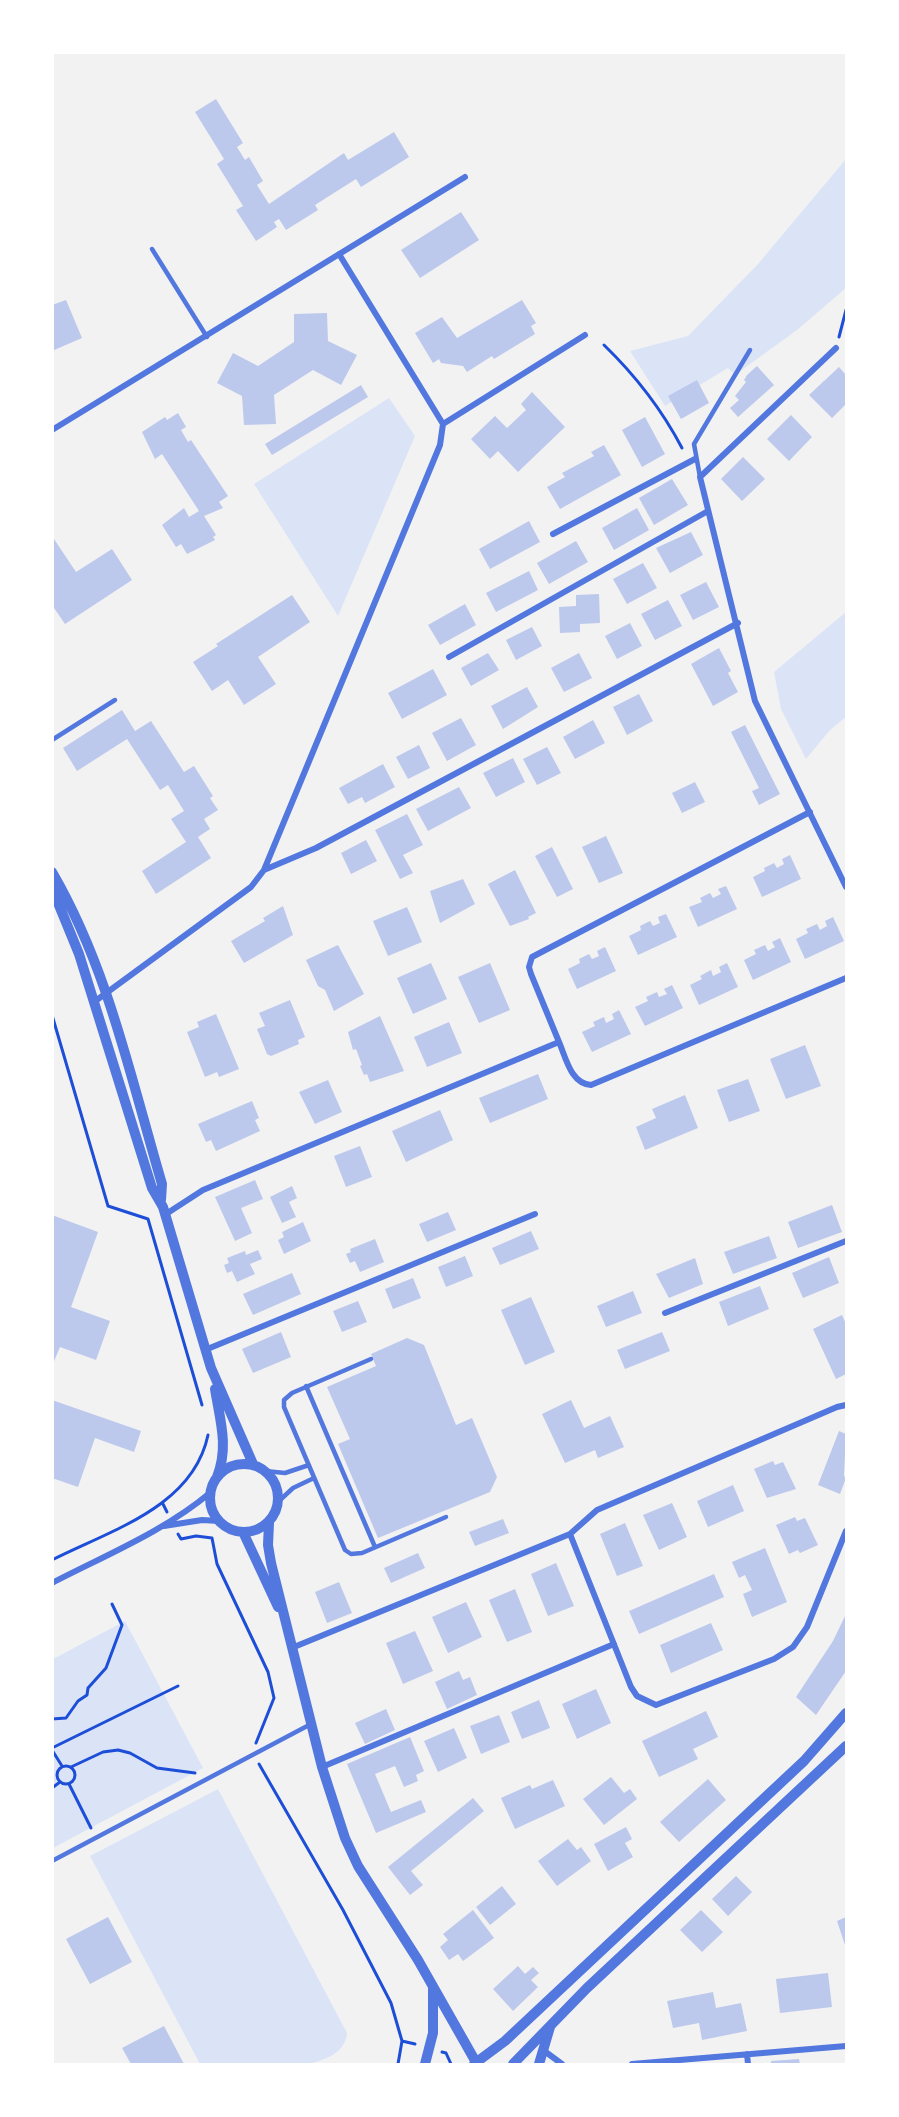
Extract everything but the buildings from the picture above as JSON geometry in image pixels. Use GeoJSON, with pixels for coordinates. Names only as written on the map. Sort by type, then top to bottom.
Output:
{"type":"FeatureCollection","features":[{"type":"Feature","properties":{"kind":"street"},"geometry":{"type":"LineString","coordinates":[[52,430],[465,177]]}},
{"type":"Feature","properties":{"kind":"street"},"geometry":{"type":"LineString","coordinates":[[94,1002],[251,887],[264,870],[440,445],[443,424],[339,254]]}},
{"type":"Feature","properties":{"kind":"street"},"geometry":{"type":"LineString","coordinates":[[443,424],[585,335]]}},
{"type":"Feature","properties":{"kind":"street"},"geometry":{"type":"LineString","coordinates":[[836,348],[700,477],[759,714],[846,887]]}},
{"type":"Feature","properties":{"kind":"street"},"geometry":{"type":"LineString","coordinates":[[554,534],[693,460]]}},
{"type":"Feature","properties":{"kind":"street"},"geometry":{"type":"LineString","coordinates":[[449,657],[708,511]]}},
{"type":"Feature","properties":{"kind":"street"},"geometry":{"type":"LineString","coordinates":[[264,870],[316,848],[738,623]]}},
{"type":"Feature","properties":{"kind":"street"},"geometry":{"type":"LineString","coordinates":[[810,812],[531,957],[529,967],[559,1042],[577,1080],[583,1084],[591,1084],[846,978]]}},
{"type":"Feature","properties":{"kind":"street"},"geometry":{"type":"LineString","coordinates":[[52,872],[75,911],[106,994],[162,1184],[161,1200]]}},
{"type":"Feature","properties":{"kind":"street"},"geometry":{"type":"LineString","coordinates":[[52,888],[73,938],[152,1188],[161,1200],[166,1214],[211,1368],[253,1464]]}},
{"type":"Feature","properties":{"kind":"street"},"geometry":{"type":"LineString","coordinates":[[166,1214],[203,1190],[559,1042]]}},
{"type":"Feature","properties":{"kind":"street"},"geometry":{"type":"LineString","coordinates":[[205,1350],[535,1214]]}},
{"type":"Feature","properties":{"kind":"street"},"geometry":{"type":"LineString","coordinates":[[665,1313],[846,1241]]}},
{"type":"Feature","properties":{"kind":"street"},"geometry":{"type":"LineString","coordinates":[[211,1368],[224,1439],[223,1461],[211,1492],[212,1509],[219,1521],[236,1532],[256,1531],[269,1523]]}},
{"type":"Feature","properties":{"kind":"street"},"geometry":{"type":"LineString","coordinates":[[294,1647],[570,1534],[597,1510],[846,1405]]}},
{"type":"Feature","properties":{"kind":"street"},"geometry":{"type":"LineString","coordinates":[[216,1479],[232,1466],[253,1464],[265,1471],[277,1488],[279,1501],[269,1523],[268,1545],[271,1563],[291,1634],[322,1767],[345,1838],[358,1866],[433,1985],[476,2064],[513,2034],[804,1761],[846,1713]]}},
{"type":"Feature","properties":{"kind":"street"},"geometry":{"type":"LineString","coordinates":[[172,1522],[211,1492]]}},
{"type":"Feature","properties":{"kind":"street"},"geometry":{"type":"LineString","coordinates":[[52,1583],[161,1526],[172,1522],[219,1521]]}},
{"type":"Feature","properties":{"kind":"street"},"geometry":{"type":"LineString","coordinates":[[570,1534],[637,1696],[656,1704],[784,1655],[801,1638],[807,1627],[846,1531]]}},
{"type":"Feature","properties":{"kind":"street"},"geometry":{"type":"LineString","coordinates":[[243,1532],[291,1634]]}},
{"type":"Feature","properties":{"kind":"street"},"geometry":{"type":"LineString","coordinates":[[322,1767],[614,1644]]}},
{"type":"Feature","properties":{"kind":"street"},"geometry":{"type":"LineString","coordinates":[[513,2064],[551,2023],[846,1746]]}},
{"type":"Feature","properties":{"kind":"street"},"geometry":{"type":"LineString","coordinates":[[425,2064],[433,2033],[433,1985]]}},
{"type":"Feature","properties":{"kind":"street"},"geometry":{"type":"LineString","coordinates":[[538,2064],[551,2023]]}},
{"type":"Feature","properties":{"kind":"street"},"geometry":{"type":"LineString","coordinates":[[534,2041],[542,2050],[562,2064]]}},
{"type":"Feature","properties":{"kind":"street"},"geometry":{"type":"LineString","coordinates":[[632,2064],[846,2046]]}},
{"type":"Feature","properties":{"kind":"street"},"geometry":{"type":"LineString","coordinates":[[747,2054],[748,2064]]}},
{"type":"Feature","properties":{"kind":"lane"},"geometry":{"type":"LineString","coordinates":[[152,249],[207,337]]}},
{"type":"Feature","properties":{"kind":"lane"},"geometry":{"type":"LineString","coordinates":[[700,477],[693,460],[694,444],[750,350]]}},
{"type":"Feature","properties":{"kind":"lane"},"geometry":{"type":"LineString","coordinates":[[52,740],[115,700]]}},
{"type":"Feature","properties":{"kind":"lane"},"geometry":{"type":"LineString","coordinates":[[370,1359],[291,1393],[284,1400],[284,1407],[345,1550],[351,1554],[375,1547],[446,1517]]}},
{"type":"Feature","properties":{"kind":"lane"},"geometry":{"type":"LineString","coordinates":[[306,1386],[375,1547]]}},
{"type":"Feature","properties":{"kind":"lane"},"geometry":{"type":"LineString","coordinates":[[265,1471],[285,1473],[309,1465]]}},
{"type":"Feature","properties":{"kind":"lane"},"geometry":{"type":"LineString","coordinates":[[279,1501],[292,1488],[314,1478]]}},
{"type":"Feature","properties":{"kind":"lane"},"geometry":{"type":"LineString","coordinates":[[52,1861],[311,1724]]}},
{"type":"Feature","properties":{"kind":"path"},"geometry":{"type":"LineString","coordinates":[[836,348],[846,310]]}},
{"type":"Feature","properties":{"kind":"path"},"geometry":{"type":"LineString","coordinates":[[604,345],[632,372],[665,416],[693,460]]}},
{"type":"Feature","properties":{"kind":"path"},"geometry":{"type":"LineString","coordinates":[[52,1015],[108,1206],[148,1218],[205,1414]]}},
{"type":"Feature","properties":{"kind":"path"},"geometry":{"type":"LineString","coordinates":[[52,1560],[164,1504],[196,1469],[204,1452],[208,1435],[206,1424]]}},
{"type":"Feature","properties":{"kind":"path"},"geometry":{"type":"LineString","coordinates":[[164,1504],[181,1539],[196,1536],[212,1538],[217,1564],[268,1672],[274,1698],[255,1740],[259,1765],[343,1910],[392,2003],[402,2041],[398,2064]]}},
{"type":"Feature","properties":{"kind":"path"},"geometry":{"type":"LineString","coordinates":[[52,1719],[66,1718],[78,1701],[87,1695],[88,1688],[106,1668],[122,1625],[111,1604]]}},
{"type":"Feature","properties":{"kind":"path"},"geometry":{"type":"LineString","coordinates":[[62,1766],[52,1749],[178,1686]]}},
{"type":"Feature","properties":{"kind":"path"},"geometry":{"type":"LineString","coordinates":[[62,1766],[71,1767],[103,1752],[118,1750],[130,1752],[157,1768],[190,1771],[207,1779]]}},
{"type":"Feature","properties":{"kind":"path"},"geometry":{"type":"LineString","coordinates":[[60,1782],[57,1772],[62,1766]]}},
{"type":"Feature","properties":{"kind":"path"},"geometry":{"type":"LineString","coordinates":[[69,1784],[75,1774],[71,1767]]}},
{"type":"Feature","properties":{"kind":"path"},"geometry":{"type":"LineString","coordinates":[[52,1788],[60,1782],[69,1784]]}},
{"type":"Feature","properties":{"kind":"path"},"geometry":{"type":"LineString","coordinates":[[69,1784],[96,1838]]}},
{"type":"Feature","properties":{"kind":"path"},"geometry":{"type":"LineString","coordinates":[[402,2041],[419,2045]]}},
{"type":"Feature","properties":{"kind":"shaded area"},"geometry":{"type":"Polygon","coordinates":[[[846,159],[846,288],[797,330],[735,375],[728,368],[665,406],[630,351],[688,336],[758,264],[846,159]]]}},
{"type":"Feature","properties":{"kind":"shaded area"},"geometry":{"type":"Polygon","coordinates":[[[389,398],[415,436],[338,616],[254,484],[389,398]]]}},
{"type":"Feature","properties":{"kind":"shaded area"},"geometry":{"type":"Polygon","coordinates":[[[846,612],[846,717],[830,730],[806,759],[781,709],[774,672],[846,612]]]}},
{"type":"Feature","properties":{"kind":"shaded area"},"geometry":{"type":"Polygon","coordinates":[[[125,1621],[203,1768],[53,1848],[53,1659],[125,1621]]]}},
{"type":"Feature","properties":{"kind":"shaded area"},"geometry":{"type":"Polygon","coordinates":[[[218,1789],[347,2033],[343,2046],[322,2060],[309,2064],[200,2064],[90,1856],[218,1789]]]}}]}
